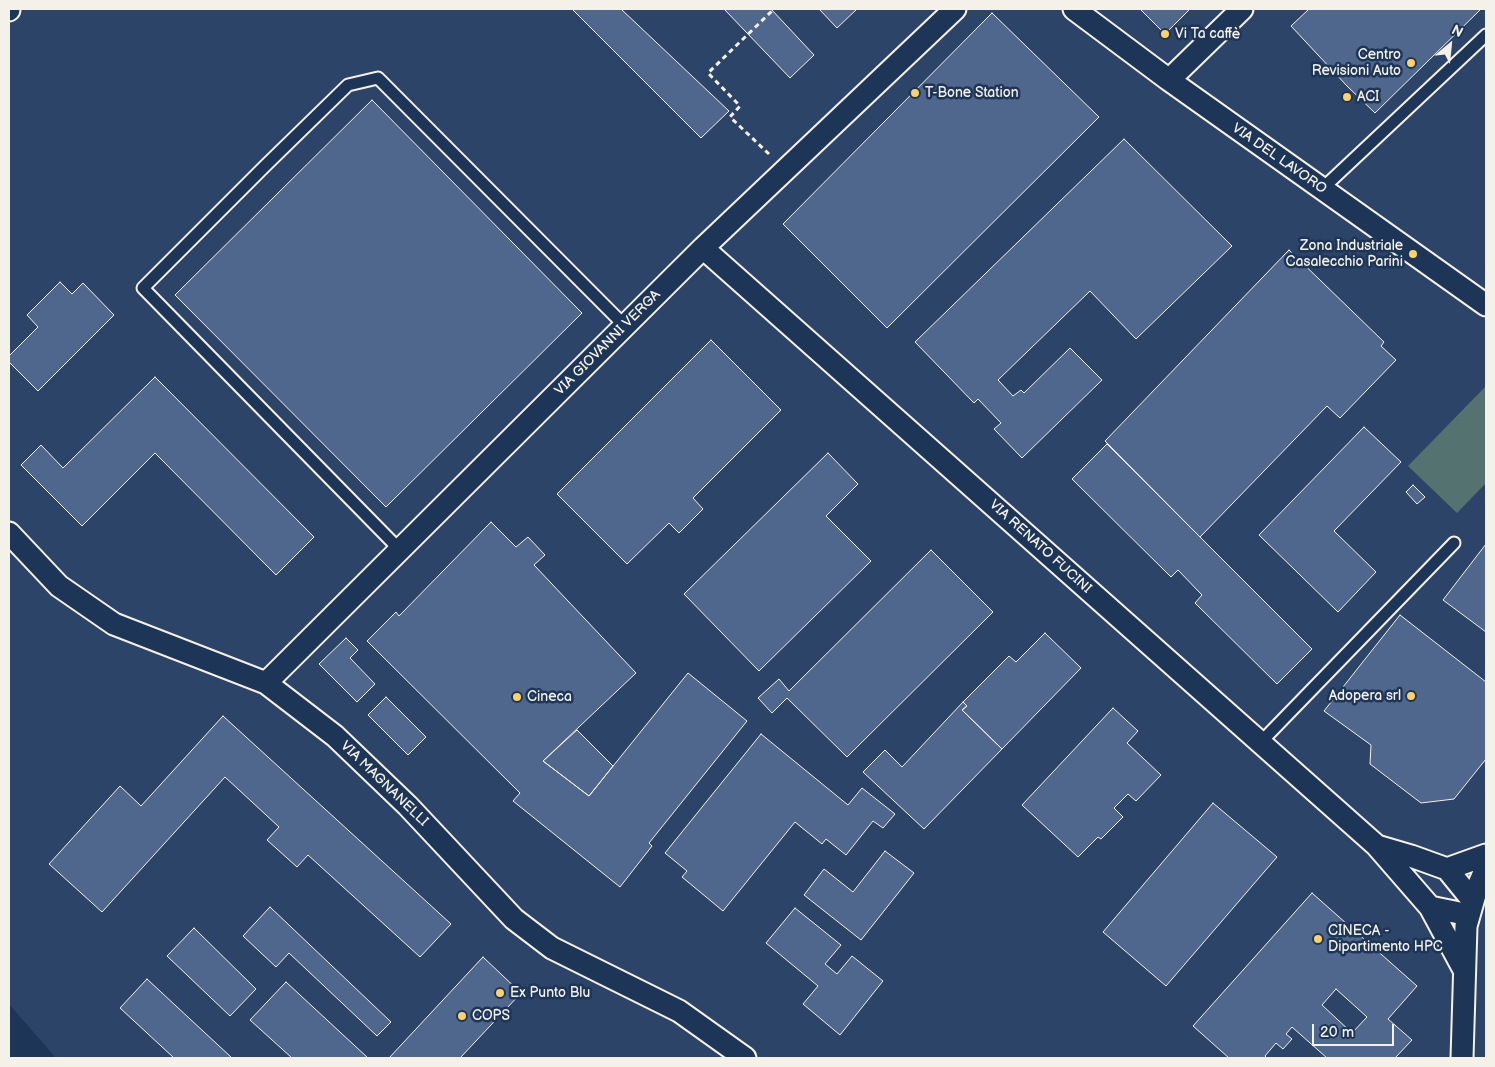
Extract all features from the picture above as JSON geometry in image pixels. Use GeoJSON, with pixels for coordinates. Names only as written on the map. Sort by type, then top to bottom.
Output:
{"type":"FeatureCollection","features":[{"type":"Feature","properties":{"kind":"street","name":"VIA GIOVANNI VERGA"},"geometry":{"type":"LineString","coordinates":[[266,683],[703,248],[955,9]]}},
{"type":"Feature","properties":{"kind":"street","name":"VIA DEL LAVORO"},"geometry":{"type":"LineString","coordinates":[[1074,9],[1169,80],[1486,305]]}},
{"type":"Feature","properties":{"kind":"street"},"geometry":{"type":"LineString","coordinates":[[1169,80],[1242,9]]}},
{"type":"Feature","properties":{"kind":"street","name":"VIA RENATO FUCINI"},"geometry":{"type":"LineString","coordinates":[[703,248],[1377,846],[1430,907],[1464,970]]}},
{"type":"Feature","properties":{"kind":"street","name":"VIA MAGNANELLI"},"geometry":{"type":"LineString","coordinates":[[9,533],[59,586],[114,624],[266,683],[335,736],[355,755],[408,806],[514,919],[552,948],[679,1011],[745,1058]]}},
{"type":"Feature","properties":{"kind":"street"},"geometry":{"type":"LineString","coordinates":[[1377,846],[1447,869],[1471,908]]}},
{"type":"Feature","properties":{"kind":"street"},"geometry":{"type":"LineString","coordinates":[[1447,869],[1486,855]]}},
{"type":"Feature","properties":{"kind":"street"},"geometry":{"type":"LineString","coordinates":[[1462,1058],[1466,926],[1486,868]]}},
{"type":"Feature","properties":{"kind":"street"},"geometry":{"type":"LineString","coordinates":[[1430,907],[1471,908]]}},
{"type":"Feature","properties":{"kind":"lane"},"geometry":{"type":"LineString","coordinates":[[1322,189],[1486,35]]}},
{"type":"Feature","properties":{"kind":"lane"},"geometry":{"type":"LineString","coordinates":[[400,550],[143,288],[265,166],[348,85],[378,78],[625,326]]}},
{"type":"Feature","properties":{"kind":"lane"},"geometry":{"type":"LineString","coordinates":[[1260,742],[1454,543]]}},
{"type":"Feature","properties":{"kind":"path"},"geometry":{"type":"LineString","coordinates":[[774,9],[708,73],[740,106],[730,117],[786,169]]}},
{"type":"Feature","properties":{"kind":"shaded area"},"geometry":{"type":"Polygon","coordinates":[[[9,9],[1486,9],[1486,1058],[56,1058],[9,1004],[9,9]]]}},
{"type":"Feature","properties":{"kind":"green space"},"geometry":{"type":"Polygon","coordinates":[[[1486,386],[1486,483],[1457,513],[1408,466],[1486,386]]]}},
{"type":"Feature","properties":{"kind":"building"},"geometry":{"type":"Polygon","coordinates":[[[572,9],[621,9],[729,111],[701,138],[572,9]]]}},
{"type":"Feature","properties":{"kind":"building"},"geometry":{"type":"Polygon","coordinates":[[[724,9],[771,9],[814,55],[790,78],[724,9]]]}},
{"type":"Feature","properties":{"kind":"building"},"geometry":{"type":"Polygon","coordinates":[[[819,9],[857,9],[837,28],[819,9]]]}},
{"type":"Feature","properties":{"kind":"building"},"geometry":{"type":"Polygon","coordinates":[[[1140,9],[1190,9],[1165,34],[1140,9]]]}},
{"type":"Feature","properties":{"kind":"building"},"geometry":{"type":"Polygon","coordinates":[[[1309,9],[1481,9],[1375,113],[1291,26],[1309,9]]]}},
{"type":"Feature","properties":{"kind":"building"},"geometry":{"type":"Polygon","coordinates":[[[992,13],[1099,117],[887,328],[783,224],[992,13]]]}},
{"type":"Feature","properties":{"kind":"building"},"geometry":{"type":"Polygon","coordinates":[[[372,100],[582,313],[386,507],[175,295],[372,100]]]}},
{"type":"Feature","properties":{"kind":"building"},"geometry":{"type":"Polygon","coordinates":[[[1124,139],[1232,246],[1136,339],[1090,291],[998,380],[1013,396],[1021,390],[1024,393],[1070,348],[1102,380],[1022,458],[994,429],[1001,423],[978,399],[974,403],[915,342],[1124,139]]]}},
{"type":"Feature","properties":{"kind":"building"},"geometry":{"type":"Polygon","coordinates":[[[1289,250],[1384,342],[1381,346],[1396,360],[1340,418],[1327,406],[1200,537],[1105,441],[1289,250]]]}},
{"type":"Feature","properties":{"kind":"building"},"geometry":{"type":"Polygon","coordinates":[[[60,282],[72,294],[83,283],[114,315],[38,391],[9,362],[9,356],[38,327],[27,315],[60,282]]]}},
{"type":"Feature","properties":{"kind":"building"},"geometry":{"type":"Polygon","coordinates":[[[711,340],[781,410],[693,498],[703,509],[679,533],[669,523],[627,564],[557,494],[711,340]]]}},
{"type":"Feature","properties":{"kind":"building"},"geometry":{"type":"Polygon","coordinates":[[[155,377],[314,537],[276,575],[155,453],[82,526],[21,465],[41,445],[63,468],[155,377]]]}},
{"type":"Feature","properties":{"kind":"building"},"geometry":{"type":"Polygon","coordinates":[[[1364,427],[1401,462],[1334,531],[1376,572],[1338,612],[1259,535],[1364,427]]]}},
{"type":"Feature","properties":{"kind":"building"},"geometry":{"type":"Polygon","coordinates":[[[1107,444],[1312,649],[1277,684],[1195,603],[1202,595],[1178,570],[1171,577],[1072,479],[1107,444]]]}},
{"type":"Feature","properties":{"kind":"building"},"geometry":{"type":"Polygon","coordinates":[[[828,453],[858,484],[826,516],[871,561],[759,671],[684,594],[828,453]]]}},
{"type":"Feature","properties":{"kind":"building"},"geometry":{"type":"Polygon","coordinates":[[[1413,485],[1425,497],[1417,504],[1406,492],[1413,485]]]}},
{"type":"Feature","properties":{"kind":"building","name":"Cineca"},"geometry":{"type":"Polygon","coordinates":[[[491,522],[516,547],[528,537],[545,555],[534,565],[636,673],[543,761],[589,796],[688,673],[747,721],[649,843],[652,846],[620,887],[513,801],[520,793],[367,641],[396,612],[399,616],[491,522]]]}},
{"type":"Feature","properties":{"kind":"building"},"geometry":{"type":"Polygon","coordinates":[[[1486,544],[1486,632],[1443,600],[1486,544]]]}},
{"type":"Feature","properties":{"kind":"building"},"geometry":{"type":"Polygon","coordinates":[[[931,550],[993,612],[847,757],[787,698],[772,713],[758,698],[779,679],[789,691],[931,550]]]}},
{"type":"Feature","properties":{"kind":"building","name":"Adopera srl"},"geometry":{"type":"Polygon","coordinates":[[[1400,615],[1486,682],[1486,759],[1454,799],[1421,803],[1370,764],[1371,745],[1324,711],[1400,615]]]}},
{"type":"Feature","properties":{"kind":"building"},"geometry":{"type":"Polygon","coordinates":[[[1045,633],[1081,668],[1002,749],[962,710],[967,706],[963,702],[1009,656],[1016,662],[1045,633]]]}},
{"type":"Feature","properties":{"kind":"building"},"geometry":{"type":"Polygon","coordinates":[[[346,638],[358,650],[350,658],[375,684],[357,702],[319,664],[346,638]]]}},
{"type":"Feature","properties":{"kind":"building"},"geometry":{"type":"Polygon","coordinates":[[[386,697],[426,737],[408,755],[368,715],[386,697]]]}},
{"type":"Feature","properties":{"kind":"building"},"geometry":{"type":"Polygon","coordinates":[[[963,702],[967,706],[962,710],[1002,749],[924,829],[863,772],[885,750],[902,767],[963,702]]]}},
{"type":"Feature","properties":{"kind":"building"},"geometry":{"type":"Polygon","coordinates":[[[1113,708],[1138,731],[1127,743],[1161,775],[1136,801],[1128,794],[1114,808],[1123,817],[1101,839],[1098,837],[1078,857],[1022,805],[1113,708]]]}},
{"type":"Feature","properties":{"kind":"building"},"geometry":{"type":"Polygon","coordinates":[[[223,716],[451,924],[420,957],[308,855],[297,867],[267,840],[279,827],[225,777],[102,912],[49,864],[120,786],[141,806],[223,716]]]}},
{"type":"Feature","properties":{"kind":"building"},"geometry":{"type":"Polygon","coordinates":[[[577,730],[613,766],[589,796],[543,761],[577,730]]]}},
{"type":"Feature","properties":{"kind":"building"},"geometry":{"type":"Polygon","coordinates":[[[761,734],[848,805],[862,788],[895,814],[883,828],[873,821],[846,855],[826,839],[822,844],[795,822],[723,911],[682,877],[687,871],[665,853],[761,734]]]}},
{"type":"Feature","properties":{"kind":"building"},"geometry":{"type":"Polygon","coordinates":[[[1213,803],[1277,857],[1166,986],[1103,932],[1213,803]]]}},
{"type":"Feature","properties":{"kind":"building"},"geometry":{"type":"Polygon","coordinates":[[[885,851],[914,873],[861,940],[804,895],[824,869],[853,892],[885,851]]]}},
{"type":"Feature","properties":{"kind":"building","name":"CINECA - Dipartimento HPC"},"geometry":{"type":"Polygon","coordinates":[[[1312,893],[1417,986],[1388,1019],[1412,1040],[1395,1058],[1327,1058],[1292,1027],[1286,1034],[1292,1039],[1283,1049],[1276,1043],[1265,1056],[1267,1058],[1229,1058],[1193,1026],[1312,893]],[[1336,989],[1322,1005],[1352,1033],[1367,1017],[1336,989]]]}},
{"type":"Feature","properties":{"kind":"building"},"geometry":{"type":"Polygon","coordinates":[[[270,907],[391,1022],[377,1036],[289,953],[276,967],[243,936],[270,907]]]}},
{"type":"Feature","properties":{"kind":"building"},"geometry":{"type":"Polygon","coordinates":[[[795,908],[841,945],[825,964],[837,974],[852,956],[883,981],[840,1035],[803,1004],[818,986],[766,943],[795,908]]]}},
{"type":"Feature","properties":{"kind":"building"},"geometry":{"type":"Polygon","coordinates":[[[194,928],[256,989],[230,1016],[167,956],[194,928]]]}},
{"type":"Feature","properties":{"kind":"building"},"geometry":{"type":"Polygon","coordinates":[[[483,957],[521,993],[460,1058],[389,1058],[483,957]]]}},
{"type":"Feature","properties":{"kind":"building"},"geometry":{"type":"Polygon","coordinates":[[[147,979],[232,1058],[174,1058],[120,1008],[147,979]]]}},
{"type":"Feature","properties":{"kind":"building"},"geometry":{"type":"Polygon","coordinates":[[[286,982],[368,1058],[292,1058],[250,1020],[286,982]]]}},
{"type":"Feature","properties":{"kind":"place","name":"Vi Ta caffè"},"geometry":{"type":"Point","coordinates":[1165,34]}},
{"type":"Feature","properties":{"kind":"place","name":"Centro Revisioni Auto"},"geometry":{"type":"Point","coordinates":[1411,63]}},
{"type":"Feature","properties":{"kind":"place","name":"T-Bone Station"},"geometry":{"type":"Point","coordinates":[915,93]}},
{"type":"Feature","properties":{"kind":"place","name":"ACI"},"geometry":{"type":"Point","coordinates":[1347,97]}},
{"type":"Feature","properties":{"kind":"place","name":"Zona Industriale Casalecchio Parini"},"geometry":{"type":"Point","coordinates":[1413,254]}},
{"type":"Feature","properties":{"kind":"place","name":"Adopera srl"},"geometry":{"type":"Point","coordinates":[1411,696]}},
{"type":"Feature","properties":{"kind":"place","name":"Cineca"},"geometry":{"type":"Point","coordinates":[517,697]}},
{"type":"Feature","properties":{"kind":"place","name":"CINECA - Dipartimento HPC"},"geometry":{"type":"Point","coordinates":[1318,939]}},
{"type":"Feature","properties":{"kind":"place","name":"Ex Punto Blu"},"geometry":{"type":"Point","coordinates":[500,993]}},
{"type":"Feature","properties":{"kind":"place","name":"COPS"},"geometry":{"type":"Point","coordinates":[462,1016]}}]}
